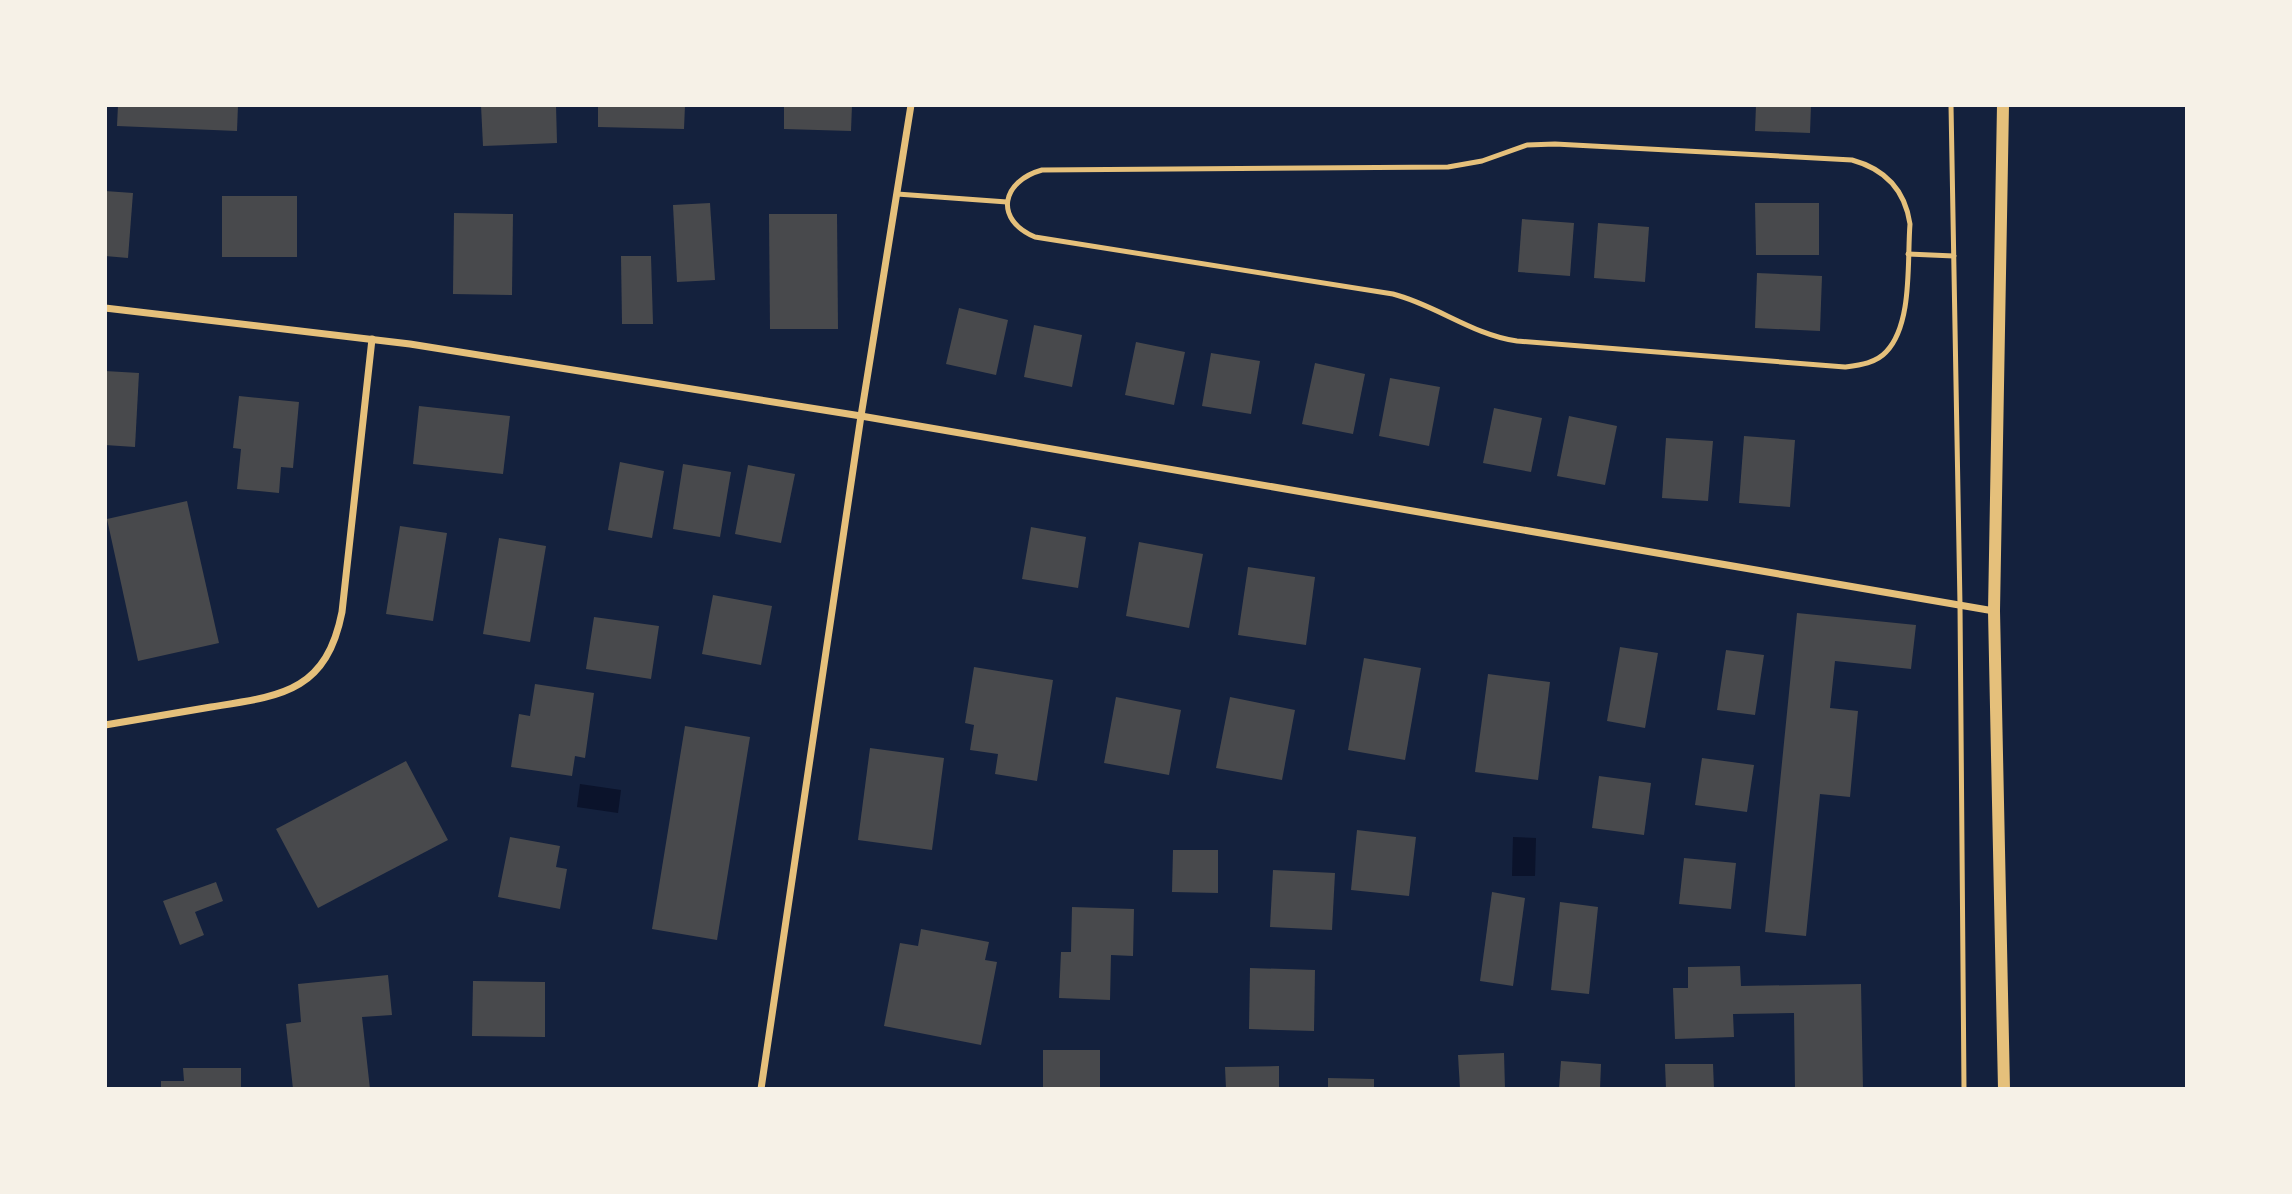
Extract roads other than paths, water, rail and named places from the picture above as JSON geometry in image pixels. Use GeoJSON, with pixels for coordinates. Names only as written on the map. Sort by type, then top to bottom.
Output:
{"type":"FeatureCollection","features":[{"type":"Feature","properties":{"kind":"street"},"geometry":{"type":"LineString","coordinates":[[761,1089],[861,416],[911,105]]}},
{"type":"Feature","properties":{"kind":"street"},"geometry":{"type":"LineString","coordinates":[[2003,105],[1994,611],[2004,1089]]}},
{"type":"Feature","properties":{"kind":"street"},"geometry":{"type":"LineString","coordinates":[[105,308],[372,339],[861,416],[1994,611]]}},
{"type":"Feature","properties":{"kind":"street"},"geometry":{"type":"LineString","coordinates":[[105,725],[276,696],[303,682],[322,663],[334,642],[342,612],[372,339]]}},
{"type":"Feature","properties":{"kind":"lane"},"geometry":{"type":"LineString","coordinates":[[1951,105],[1960,605],[1964,1089]]}},
{"type":"Feature","properties":{"kind":"lane"},"geometry":{"type":"LineString","coordinates":[[1540,144],[1852,160],[1867,164],[1895,184],[1908,214],[1908,254],[1905,312],[1895,341],[1885,354],[1873,361],[1845,367],[1504,339],[1480,331],[1424,304],[1393,294],[1035,237],[1013,224],[1007,202],[1019,180],[1029,173],[1042,170],[1448,167],[1470,164],[1513,148],[1540,144]]}},
{"type":"Feature","properties":{"kind":"lane"},"geometry":{"type":"LineString","coordinates":[[897,194],[1007,202]]}},
{"type":"Feature","properties":{"kind":"lane"},"geometry":{"type":"LineString","coordinates":[[1908,254],[1954,256]]}},
{"type":"Feature","properties":{"kind":"water"},"geometry":{"type":"Polygon","coordinates":[[[580,784],[621,790],[618,813],[577,807],[580,784]]]}},
{"type":"Feature","properties":{"kind":"water"},"geometry":{"type":"Polygon","coordinates":[[[1513,837],[1536,838],[1535,876],[1512,876],[1513,837]]]}}]}
